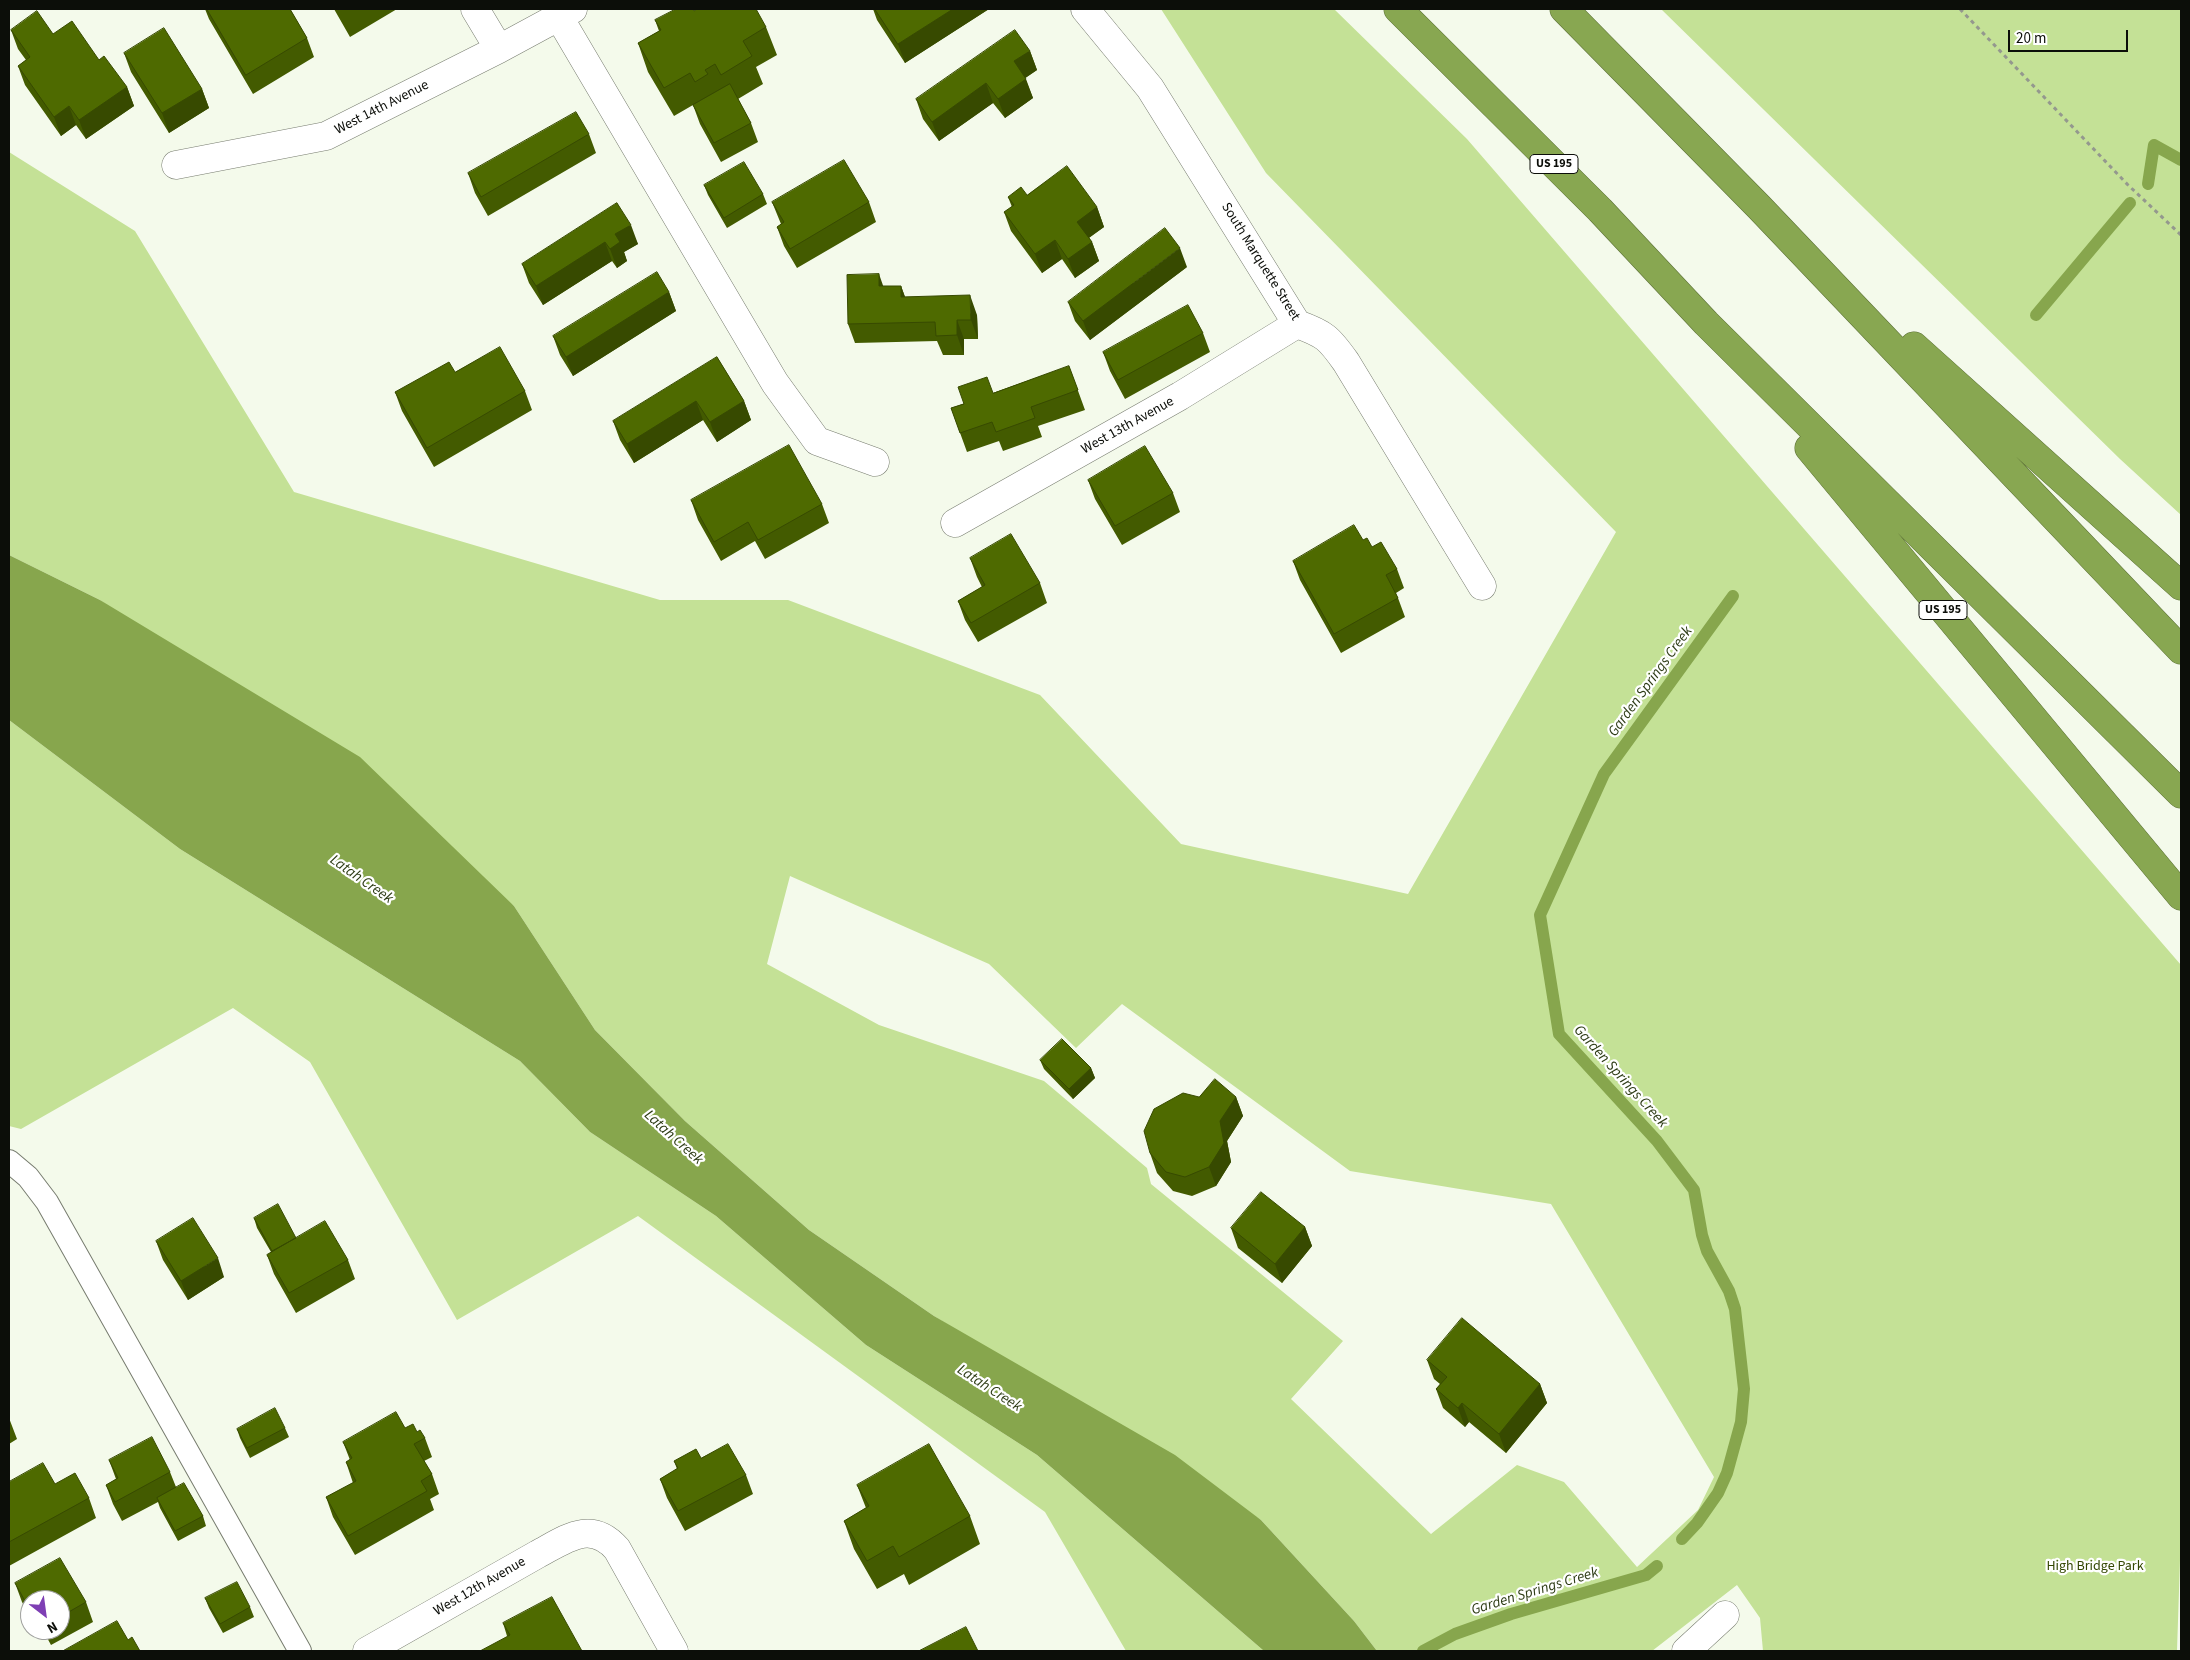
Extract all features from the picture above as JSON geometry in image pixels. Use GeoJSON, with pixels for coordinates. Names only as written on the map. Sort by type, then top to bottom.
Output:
{"type":"FeatureCollection","features":[{"type":"Feature","properties":{"kind":"highway","name":"US 195"},"geometry":{"type":"LineString","coordinates":[[1398,9],[1600,210],[1706,323],[2181,794]]}},
{"type":"Feature","properties":{"kind":"highway"},"geometry":{"type":"LineString","coordinates":[[1564,9],[1759,207],[2181,650]]}},
{"type":"Feature","properties":{"kind":"highway"},"geometry":{"type":"LineString","coordinates":[[1759,207],[2181,586]]}},
{"type":"Feature","properties":{"kind":"highway","name":"US 195"},"geometry":{"type":"LineString","coordinates":[[1706,323],[2181,896]]}},
{"type":"Feature","properties":{"kind":"street"},"geometry":{"type":"LineString","coordinates":[[475,9],[498,49]]}},
{"type":"Feature","properties":{"kind":"street","name":"South Marquette Street"},"geometry":{"type":"LineString","coordinates":[[1085,9],[1150,88],[1297,324],[1320,332],[1332,343],[1346,362],[1482,586]]}},
{"type":"Feature","properties":{"kind":"street"},"geometry":{"type":"LineString","coordinates":[[566,13],[775,383],[800,420],[817,441],[875,462]]}},
{"type":"Feature","properties":{"kind":"street","name":"West 14th Avenue"},"geometry":{"type":"LineString","coordinates":[[176,165],[326,136],[566,13]]}},
{"type":"Feature","properties":{"kind":"street","name":"West 13th Avenue"},"geometry":{"type":"LineString","coordinates":[[955,523],[1180,396],[1297,324]]}},
{"type":"Feature","properties":{"kind":"street","name":"West 12th Avenue"},"geometry":{"type":"LineString","coordinates":[[367,1651],[555,1545],[576,1535],[596,1533],[610,1541],[623,1557],[674,1651]]}},
{"type":"Feature","properties":{"kind":"street"},"geometry":{"type":"LineString","coordinates":[[1686,1651],[1725,1615]]}},
{"type":"Feature","properties":{"kind":"lane"},"geometry":{"type":"LineString","coordinates":[[9,1161],[28,1177],[47,1202],[300,1651]]}},
{"type":"Feature","properties":{"kind":"path"},"geometry":{"type":"LineString","coordinates":[[1960,9],[2128,185],[2181,235]]}},
{"type":"Feature","properties":{"kind":"green space","name":"High Bridge Park"},"geometry":{"type":"Polygon","coordinates":[[[1161,9],[1334,9],[1467,139],[2181,965],[2181,1530],[2177,1651],[1763,1651],[1760,1618],[1737,1585],[1652,1651],[1377,1651],[1354,1621],[1261,1520],[934,1316],[809,1230],[685,1121],[595,1030],[514,906],[100,600],[9,555],[9,152],[135,231],[294,492],[660,600],[788,600],[1040,695],[1181,844],[1408,894],[1616,532],[1266,173],[1161,9]],[[790,876],[767,964],[879,1025],[1044,1081],[1147,1168],[1151,1184],[1343,1341],[1291,1399],[1431,1534],[1517,1465],[1564,1482],[1637,1567],[1698,1510],[1714,1477],[1551,1204],[1350,1171],[1122,1004],[1076,1048],[989,964],[790,876]]]}},
{"type":"Feature","properties":{"kind":"green space"},"geometry":{"type":"Polygon","coordinates":[[[1661,9],[2181,9],[2181,515],[2120,459],[1661,9]]]}},
{"type":"Feature","properties":{"kind":"green space"},"geometry":{"type":"Polygon","coordinates":[[[9,720],[180,849],[520,1061],[590,1132],[716,1216],[866,1345],[1037,1455],[1264,1651],[1126,1651],[1045,1512],[638,1216],[457,1320],[310,1062],[233,1008],[21,1129],[9,1126],[9,720]]]}},
{"type":"Feature","properties":{"kind":"water","name":"Latah Creek"},"geometry":{"type":"Polygon","coordinates":[[[9,555],[100,600],[360,757],[514,906],[595,1030],[685,1121],[809,1230],[934,1316],[1175,1455],[1261,1520],[1354,1621],[1377,1651],[1264,1651],[1037,1455],[866,1345],[716,1216],[590,1132],[520,1061],[180,849],[9,720],[9,555]]]}},
{"type":"Feature","properties":{"kind":"building"},"geometry":{"type":"Polygon","coordinates":[[[207,9],[290,9],[307,38],[246,75],[207,9]]]}},
{"type":"Feature","properties":{"kind":"building"},"geometry":{"type":"Polygon","coordinates":[[[676,9],[693,9],[694,11],[697,9],[756,9],[766,27],[743,41],[752,56],[721,75],[715,64],[705,70],[708,74],[695,82],[690,73],[664,88],[638,43],[661,30],[655,20],[676,9]]]}},
{"type":"Feature","properties":{"kind":"building"},"geometry":{"type":"Polygon","coordinates":[[[875,9],[953,9],[898,44],[875,9]]]}},
{"type":"Feature","properties":{"kind":"building"},"geometry":{"type":"Polygon","coordinates":[[[37,11],[53,34],[72,21],[99,60],[104,56],[127,87],[79,120],[69,106],[54,117],[18,66],[30,57],[11,30],[37,11]]]}},
{"type":"Feature","properties":{"kind":"building"},"geometry":{"type":"Polygon","coordinates":[[[164,28],[202,89],[162,113],[124,53],[164,28]]]}},
{"type":"Feature","properties":{"kind":"building"},"geometry":{"type":"Polygon","coordinates":[[[1015,30],[1030,51],[1014,61],[1026,79],[998,99],[986,83],[932,122],[916,99],[1015,30]]]}},
{"type":"Feature","properties":{"kind":"building"},"geometry":{"type":"Polygon","coordinates":[[[730,84],[751,123],[714,143],[693,105],[730,84]]]}},
{"type":"Feature","properties":{"kind":"building"},"geometry":{"type":"Polygon","coordinates":[[[576,112],[589,134],[481,197],[468,173],[576,112]]]}},
{"type":"Feature","properties":{"kind":"building"},"geometry":{"type":"Polygon","coordinates":[[[844,160],[869,202],[790,249],[777,227],[784,222],[772,202],[844,160]]]}},
{"type":"Feature","properties":{"kind":"building"},"geometry":{"type":"Polygon","coordinates":[[[744,162],[763,194],[724,218],[704,185],[744,162]]]}},
{"type":"Feature","properties":{"kind":"building"},"geometry":{"type":"Polygon","coordinates":[[[1067,166],[1097,207],[1077,222],[1092,242],[1068,259],[1055,240],[1035,254],[1004,212],[1014,205],[1008,197],[1021,187],[1027,195],[1067,166]]]}},
{"type":"Feature","properties":{"kind":"building"},"geometry":{"type":"Polygon","coordinates":[[[617,203],[631,225],[615,234],[620,242],[610,249],[605,242],[536,286],[522,264],[617,203]]]}},
{"type":"Feature","properties":{"kind":"building"},"geometry":{"type":"Polygon","coordinates":[[[1165,228],[1180,248],[1083,321],[1068,302],[1165,228]]]}},
{"type":"Feature","properties":{"kind":"building"},"geometry":{"type":"Polygon","coordinates":[[[657,272],[669,292],[566,357],[553,336],[657,272]]]}},
{"type":"Feature","properties":{"kind":"building"},"geometry":{"type":"Polygon","coordinates":[[[879,274],[879,286],[901,286],[901,297],[970,295],[971,320],[957,320],[957,335],[936,336],[935,322],[848,324],[847,275],[879,274]]]}},
{"type":"Feature","properties":{"kind":"building"},"geometry":{"type":"Polygon","coordinates":[[[1188,305],[1203,333],[1118,380],[1103,352],[1188,305]]]}},
{"type":"Feature","properties":{"kind":"building"},"geometry":{"type":"Polygon","coordinates":[[[500,347],[525,391],[427,448],[395,392],[449,362],[455,372],[500,347]]]}},
{"type":"Feature","properties":{"kind":"building"},"geometry":{"type":"Polygon","coordinates":[[[717,357],[744,401],[710,422],[696,401],[627,444],[613,421],[717,357]]]}},
{"type":"Feature","properties":{"kind":"building"},"geometry":{"type":"Polygon","coordinates":[[[1069,366],[1078,390],[1031,407],[1035,418],[996,432],[992,422],[960,433],[951,408],[964,404],[958,387],[987,377],[993,393],[1069,366]]]}},
{"type":"Feature","properties":{"kind":"building"},"geometry":{"type":"Polygon","coordinates":[[[789,445],[822,504],[758,540],[748,522],[714,542],[691,500],[789,445]]]}},
{"type":"Feature","properties":{"kind":"building"},"geometry":{"type":"Polygon","coordinates":[[[1145,446],[1173,493],[1115,526],[1088,480],[1145,446]]]}},
{"type":"Feature","properties":{"kind":"building"},"geometry":{"type":"Polygon","coordinates":[[[1354,525],[1363,540],[1367,538],[1372,547],[1381,542],[1397,569],[1386,575],[1398,598],[1334,634],[1293,561],[1354,525]]]}},
{"type":"Feature","properties":{"kind":"building"},"geometry":{"type":"Polygon","coordinates":[[[1011,534],[1040,583],[971,623],[958,601],[985,585],[970,558],[1011,534]]]}},
{"type":"Feature","properties":{"kind":"building"},"geometry":{"type":"Polygon","coordinates":[[[1062,1039],[1091,1068],[1069,1089],[1040,1060],[1062,1039]]]}},
{"type":"Feature","properties":{"kind":"building"},"geometry":{"type":"Polygon","coordinates":[[[1215,1079],[1236,1097],[1220,1121],[1224,1143],[1209,1167],[1185,1177],[1166,1172],[1150,1153],[1144,1131],[1154,1109],[1183,1093],[1199,1097],[1215,1079]]]}},
{"type":"Feature","properties":{"kind":"building"},"geometry":{"type":"Polygon","coordinates":[[[1261,1192],[1305,1227],[1275,1264],[1231,1228],[1261,1192]]]}},
{"type":"Feature","properties":{"kind":"building"},"geometry":{"type":"Polygon","coordinates":[[[278,1204],[296,1238],[272,1251],[254,1218],[278,1204]]]}},
{"type":"Feature","properties":{"kind":"building"},"geometry":{"type":"Polygon","coordinates":[[[193,1218],[218,1258],[181,1281],[156,1241],[193,1218]]]}},
{"type":"Feature","properties":{"kind":"building"},"geometry":{"type":"Polygon","coordinates":[[[325,1221],[348,1260],[289,1293],[267,1255],[325,1221]]]}},
{"type":"Feature","properties":{"kind":"building"},"geometry":{"type":"Polygon","coordinates":[[[1462,1318],[1540,1384],[1499,1434],[1462,1403],[1458,1408],[1436,1389],[1447,1377],[1427,1360],[1462,1318]]]}},
{"type":"Feature","properties":{"kind":"building"},"geometry":{"type":"Polygon","coordinates":[[[275,1408],[285,1428],[247,1448],[237,1429],[275,1408]]]}},
{"type":"Feature","properties":{"kind":"building"},"geometry":{"type":"Polygon","coordinates":[[[396,1412],[405,1428],[413,1424],[417,1432],[420,1430],[425,1438],[414,1444],[432,1474],[421,1481],[427,1491],[348,1536],[326,1497],[356,1481],[346,1462],[352,1458],[343,1442],[396,1412]]]}},
{"type":"Feature","properties":{"kind":"building"},"geometry":{"type":"Polygon","coordinates":[[[152,1437],[170,1472],[115,1502],[106,1485],[118,1478],[109,1460],[152,1437]]]}},
{"type":"Feature","properties":{"kind":"building"},"geometry":{"type":"Polygon","coordinates":[[[728,1444],[746,1475],[678,1511],[660,1479],[678,1468],[674,1461],[696,1449],[701,1458],[728,1444]]]}},
{"type":"Feature","properties":{"kind":"building"},"geometry":{"type":"Polygon","coordinates":[[[929,1444],[970,1516],[899,1557],[893,1546],[867,1561],[844,1521],[869,1506],[857,1485],[929,1444]]]}},
{"type":"Feature","properties":{"kind":"building"},"geometry":{"type":"Polygon","coordinates":[[[43,1463],[55,1484],[75,1473],[89,1498],[9,1542],[9,1482],[43,1463]]]}},
{"type":"Feature","properties":{"kind":"building"},"geometry":{"type":"Polygon","coordinates":[[[184,1483],[203,1516],[175,1531],[157,1498],[184,1483]]]}},
{"type":"Feature","properties":{"kind":"building"},"geometry":{"type":"Polygon","coordinates":[[[60,1558],[86,1602],[70,1611],[70,1590],[20,1590],[20,1592],[15,1583],[60,1558]]]}},
{"type":"Feature","properties":{"kind":"building"},"geometry":{"type":"Polygon","coordinates":[[[237,1582],[250,1607],[220,1624],[205,1598],[237,1582]]]}},
{"type":"Feature","properties":{"kind":"building"},"geometry":{"type":"Polygon","coordinates":[[[552,1597],[582,1651],[480,1651],[510,1635],[503,1623],[552,1597]]]}},
{"type":"Feature","properties":{"kind":"building"},"geometry":{"type":"Polygon","coordinates":[[[117,1621],[128,1640],[132,1637],[140,1651],[63,1651],[117,1621]]]}},
{"type":"Feature","properties":{"kind":"building"},"geometry":{"type":"Polygon","coordinates":[[[966,1627],[978,1651],[919,1651],[966,1627]]]}},
{"type":"Feature","properties":{"kind":"waterway","name":"Garden Springs Creek"},"geometry":{"type":"LineString","coordinates":[[2148,184],[2154,145],[2181,160]]}},
{"type":"Feature","properties":{"kind":"waterway","name":"Garden Springs Creek"},"geometry":{"type":"LineString","coordinates":[[2036,315],[2130,203]]}},
{"type":"Feature","properties":{"kind":"waterway","name":"Garden Springs Creek"},"geometry":{"type":"LineString","coordinates":[[1682,1539],[1697,1523],[1718,1493],[1727,1473],[1741,1422],[1744,1389],[1735,1309],[1729,1291],[1707,1251],[1702,1235],[1694,1190],[1657,1141],[1559,1034],[1540,915],[1604,774],[1733,596]]}},
{"type":"Feature","properties":{"kind":"waterway","name":"Garden Springs Creek"},"geometry":{"type":"LineString","coordinates":[[1423,1651],[1455,1634],[1511,1614],[1646,1575],[1657,1566]]}}]}
